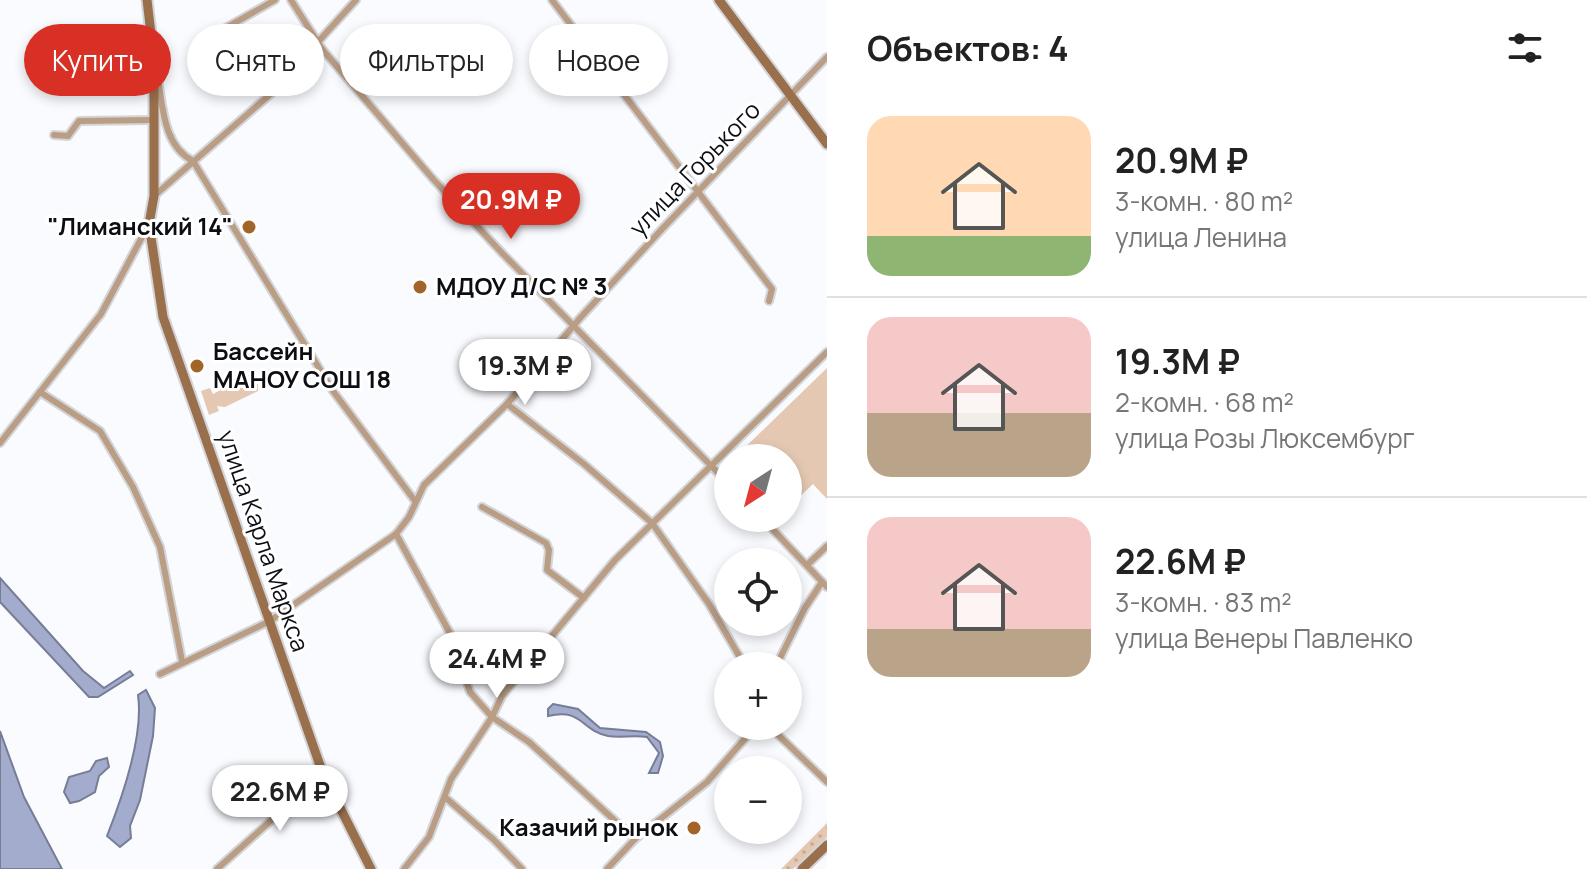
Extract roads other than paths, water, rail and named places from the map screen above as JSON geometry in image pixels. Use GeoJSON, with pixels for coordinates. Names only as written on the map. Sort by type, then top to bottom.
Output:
{"type":"FeatureCollection","features":[{"type":"Feature","properties":{"kind":"main road","name":"улица Карла Маркса"},"geometry":{"type":"LineString","coordinates":[[147,0],[150,24]]}},
{"type":"Feature","properties":{"kind":"main road"},"geometry":{"type":"LineString","coordinates":[[719,0],[827,144]]}},
{"type":"Feature","properties":{"kind":"main road","name":"улица Карла Маркса"},"geometry":{"type":"LineString","coordinates":[[154,96],[154,196],[149,224],[163,317],[323,774],[371,869]]}},
{"type":"Feature","properties":{"kind":"main road"},"geometry":{"type":"LineString","coordinates":[[802,869],[827,845]]}},
{"type":"Feature","properties":{"kind":"street"},"geometry":{"type":"LineString","coordinates":[[233,24],[275,0]]}},
{"type":"Feature","properties":{"kind":"street"},"geometry":{"type":"LineString","coordinates":[[291,0],[306,24]]}},
{"type":"Feature","properties":{"kind":"street"},"geometry":{"type":"LineString","coordinates":[[324,41],[356,0]]}},
{"type":"Feature","properties":{"kind":"street"},"geometry":{"type":"LineString","coordinates":[[552,0],[772,289],[769,301]]}},
{"type":"Feature","properties":{"kind":"street"},"geometry":{"type":"LineString","coordinates":[[324,51],[433,179],[712,466]]}},
{"type":"Feature","properties":{"kind":"street","name":"улица Горького"},"geometry":{"type":"LineString","coordinates":[[160,674],[270,621],[396,534],[409,517],[424,485],[507,404],[698,190],[827,57]]}},
{"type":"Feature","properties":{"kind":"street"},"geometry":{"type":"LineString","coordinates":[[161,96],[169,134],[177,151],[193,161],[333,391],[415,501]]}},
{"type":"Feature","properties":{"kind":"street"},"geometry":{"type":"LineString","coordinates":[[154,196],[265,96]]}},
{"type":"Feature","properties":{"kind":"street"},"geometry":{"type":"LineString","coordinates":[[54,135],[68,136],[79,121],[154,120]]}},
{"type":"Feature","properties":{"kind":"street"},"geometry":{"type":"LineString","coordinates":[[0,443],[101,314],[149,224]]}},
{"type":"Feature","properties":{"kind":"street"},"geometry":{"type":"LineString","coordinates":[[404,869],[429,837],[451,779],[492,717],[502,696],[652,523],[827,352]]}},
{"type":"Feature","properties":{"kind":"street"},"geometry":{"type":"LineString","coordinates":[[40,392],[100,431],[133,487],[160,547],[182,661]]}},
{"type":"Feature","properties":{"kind":"street"},"geometry":{"type":"LineString","coordinates":[[507,404],[584,464],[652,523],[709,604],[737,652]]}},
{"type":"Feature","properties":{"kind":"street"},"geometry":{"type":"LineString","coordinates":[[482,507],[546,543],[549,550],[547,570],[584,598]]}},
{"type":"Feature","properties":{"kind":"street"},"geometry":{"type":"LineString","coordinates":[[776,532],[824,584],[805,608],[783,652]]}},
{"type":"Feature","properties":{"kind":"street"},"geometry":{"type":"LineString","coordinates":[[396,534],[452,637],[470,692],[492,717],[529,742],[635,839]]}},
{"type":"Feature","properties":{"kind":"street"},"geometry":{"type":"LineString","coordinates":[[808,564],[827,546]]}},
{"type":"Feature","properties":{"kind":"street"},"geometry":{"type":"LineString","coordinates":[[607,869],[635,839],[707,782],[744,740]]}},
{"type":"Feature","properties":{"kind":"street"},"geometry":{"type":"LineString","coordinates":[[784,740],[827,782]]}},
{"type":"Feature","properties":{"kind":"street"},"geometry":{"type":"LineString","coordinates":[[217,869],[323,774]]}},
{"type":"Feature","properties":{"kind":"street"},"geometry":{"type":"LineString","coordinates":[[446,798],[522,869]]}},
{"type":"Feature","properties":{"kind":"water"},"geometry":{"type":"Polygon","coordinates":[[[0,578],[83,671],[104,688],[130,671],[133,675],[98,697],[89,697],[0,602],[0,578]]]}},
{"type":"Feature","properties":{"kind":"water"},"geometry":{"type":"Polygon","coordinates":[[[146,690],[155,708],[153,736],[140,800],[130,826],[131,838],[120,847],[107,836],[135,748],[138,695],[146,690]]]}},
{"type":"Feature","properties":{"kind":"water"},"geometry":{"type":"Polygon","coordinates":[[[553,704],[578,709],[600,728],[646,732],[660,742],[663,756],[658,773],[649,773],[659,753],[647,737],[608,736],[575,717],[559,714],[548,716],[548,709],[553,704]]]}},
{"type":"Feature","properties":{"kind":"water"},"geometry":{"type":"Polygon","coordinates":[[[0,731],[24,797],[62,869],[0,869],[0,731]]]}},
{"type":"Feature","properties":{"kind":"water"},"geometry":{"type":"Polygon","coordinates":[[[107,758],[109,767],[99,776],[95,792],[70,803],[64,792],[69,777],[90,771],[96,761],[107,758]]]}},
{"type":"Feature","properties":{"kind":"place","name":"\"Лиманский 14\""},"geometry":{"type":"Point","coordinates":[249,227]}},
{"type":"Feature","properties":{"kind":"place","name":"МДОУ Д/С № 3"},"geometry":{"type":"Point","coordinates":[420,287]}},
{"type":"Feature","properties":{"kind":"place","name":"Бассейн МАНОУ СОШ 18"},"geometry":{"type":"Point","coordinates":[197,366]}},
{"type":"Feature","properties":{"kind":"place","name":"Казачий рынок"},"geometry":{"type":"Point","coordinates":[694,828]}}]}
